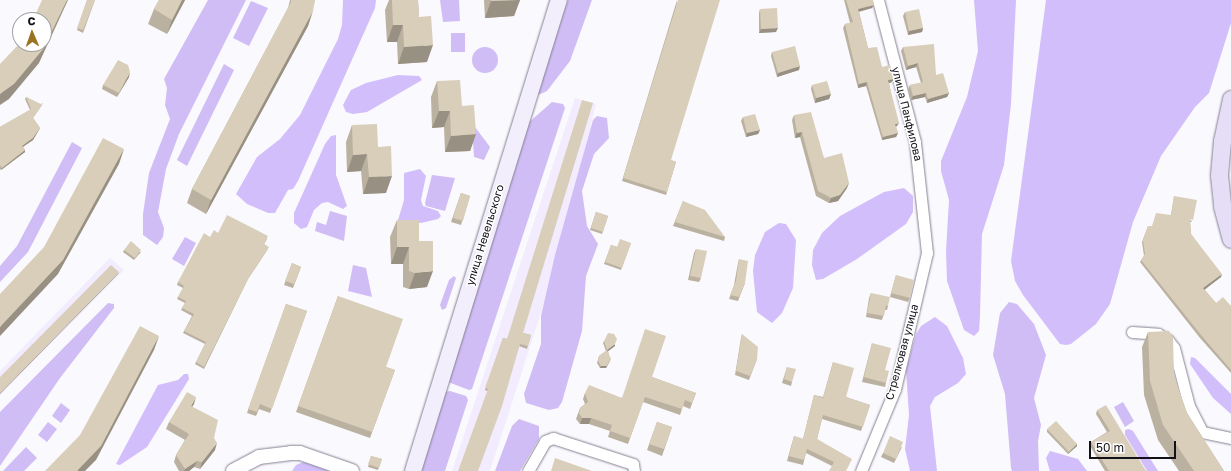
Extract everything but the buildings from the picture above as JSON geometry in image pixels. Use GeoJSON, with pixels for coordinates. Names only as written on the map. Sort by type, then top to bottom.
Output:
{"type":"FeatureCollection","features":[{"type":"Feature","properties":{"kind":"main road","name":"улица Невельского"},"geometry":{"type":"LineString","coordinates":[[413,471],[560,0]]}},
{"type":"Feature","properties":{"kind":"main road"},"geometry":{"type":"LineString","coordinates":[[1231,99],[1222,141],[1219,175],[1222,206],[1231,239]]}},
{"type":"Feature","properties":{"kind":"street","name":"улица Панфилова"},"geometry":{"type":"LineString","coordinates":[[878,0],[915,142],[928,253]]}},
{"type":"Feature","properties":{"kind":"street","name":"Стрелковая улица"},"geometry":{"type":"LineString","coordinates":[[860,471],[895,389],[928,253]]}},
{"type":"Feature","properties":{"kind":"street"},"geometry":{"type":"LineString","coordinates":[[1132,332],[1158,334],[1168,340],[1174,348],[1187,399],[1194,419],[1202,432],[1231,438]]}},
{"type":"Feature","properties":{"kind":"street"},"geometry":{"type":"LineString","coordinates":[[528,471],[545,441],[553,438],[633,464],[634,471]]}},
{"type":"Feature","properties":{"kind":"street"},"geometry":{"type":"LineString","coordinates":[[233,471],[259,457],[284,453],[300,453],[352,471]]}},
{"type":"Feature","properties":{"kind":"shaded area"},"geometry":{"type":"Polygon","coordinates":[[[208,0],[246,0],[179,134],[166,169],[158,212],[164,228],[163,237],[157,245],[143,235],[143,214],[149,173],[170,119],[165,105],[167,88],[164,79],[208,0]]]}},
{"type":"Feature","properties":{"kind":"shaded area"},"geometry":{"type":"Polygon","coordinates":[[[343,0],[376,0],[375,8],[298,181],[293,189],[288,190],[275,213],[268,213],[247,204],[236,194],[257,157],[280,139],[300,115],[338,39],[342,25],[343,0]]]}},
{"type":"Feature","properties":{"kind":"shaded area"},"geometry":{"type":"Polygon","coordinates":[[[440,0],[459,0],[460,21],[443,22],[440,0]]]}},
{"type":"Feature","properties":{"kind":"shaded area"},"geometry":{"type":"Polygon","coordinates":[[[568,0],[592,0],[570,61],[547,91],[538,95],[537,91],[568,0]]]}},
{"type":"Feature","properties":{"kind":"shaded area"},"geometry":{"type":"Polygon","coordinates":[[[974,0],[1016,0],[1011,104],[1004,165],[982,234],[979,331],[974,336],[964,330],[947,281],[946,251],[949,200],[941,171],[941,161],[967,97],[978,51],[974,0]]]}},
{"type":"Feature","properties":{"kind":"shaded area"},"geometry":{"type":"Polygon","coordinates":[[[1046,0],[1231,0],[1231,23],[1209,93],[1195,107],[1161,156],[1133,222],[1110,304],[1096,324],[1071,344],[1066,345],[1060,344],[1023,295],[1015,281],[1011,261],[1046,0]]]}},
{"type":"Feature","properties":{"kind":"shaded area"},"geometry":{"type":"Polygon","coordinates":[[[251,1],[268,8],[249,46],[233,38],[251,1]]]}},
{"type":"Feature","properties":{"kind":"shaded area"},"geometry":{"type":"Polygon","coordinates":[[[451,33],[465,33],[465,52],[451,52],[451,33]]]}},
{"type":"Feature","properties":{"kind":"shaded area"},"geometry":{"type":"Polygon","coordinates":[[[485,47],[494,51],[498,60],[494,69],[485,73],[476,69],[472,60],[476,51],[485,47]]]}},
{"type":"Feature","properties":{"kind":"shaded area"},"geometry":{"type":"Polygon","coordinates":[[[224,64],[234,70],[187,166],[177,160],[224,64]]]}},
{"type":"Feature","properties":{"kind":"shaded area"},"geometry":{"type":"Polygon","coordinates":[[[398,75],[419,76],[422,80],[367,112],[353,114],[346,112],[343,105],[351,90],[366,83],[398,75]]]}},
{"type":"Feature","properties":{"kind":"shaded area"},"geometry":{"type":"Polygon","coordinates":[[[575,98],[596,104],[556,266],[490,471],[452,471],[575,98]]]}},
{"type":"Feature","properties":{"kind":"shaded area"},"geometry":{"type":"Polygon","coordinates":[[[552,102],[563,104],[565,108],[472,389],[469,390],[448,382],[527,124],[552,102]]]}},
{"type":"Feature","properties":{"kind":"shaded area"},"geometry":{"type":"Polygon","coordinates":[[[597,116],[607,118],[609,138],[594,154],[582,191],[587,226],[598,244],[586,276],[582,331],[562,402],[558,408],[549,410],[526,403],[524,394],[541,344],[541,316],[555,255],[593,120],[597,116]]]}},
{"type":"Feature","properties":{"kind":"shaded area"},"geometry":{"type":"Polygon","coordinates":[[[475,127],[490,147],[484,160],[474,157],[472,128],[475,127]]]}},
{"type":"Feature","properties":{"kind":"shaded area"},"geometry":{"type":"Polygon","coordinates":[[[336,135],[336,175],[347,206],[343,209],[328,202],[322,203],[314,210],[307,227],[301,229],[294,223],[294,213],[325,144],[331,136],[336,135]]]}},
{"type":"Feature","properties":{"kind":"shaded area"},"geometry":{"type":"Polygon","coordinates":[[[72,142],[82,148],[28,252],[0,282],[0,266],[17,246],[72,142]]]}},
{"type":"Feature","properties":{"kind":"shaded area"},"geometry":{"type":"Polygon","coordinates":[[[420,169],[426,176],[421,200],[423,206],[438,211],[441,216],[438,219],[421,223],[398,220],[404,200],[404,173],[420,169]]]}},
{"type":"Feature","properties":{"kind":"shaded area"},"geometry":{"type":"Polygon","coordinates":[[[432,175],[455,178],[445,211],[426,206],[425,203],[432,175]]]}},
{"type":"Feature","properties":{"kind":"shaded area"},"geometry":{"type":"Polygon","coordinates":[[[904,188],[913,196],[913,212],[906,224],[857,259],[823,279],[816,280],[812,265],[813,250],[822,233],[840,216],[884,192],[904,188]]]}},
{"type":"Feature","properties":{"kind":"shaded area"},"geometry":{"type":"Polygon","coordinates":[[[330,211],[347,216],[344,241],[315,231],[317,222],[326,225],[330,211]]]}},
{"type":"Feature","properties":{"kind":"shaded area"},"geometry":{"type":"Polygon","coordinates":[[[779,223],[786,224],[796,240],[793,288],[782,313],[772,323],[757,312],[753,271],[755,255],[765,232],[779,223]]]}},
{"type":"Feature","properties":{"kind":"shaded area"},"geometry":{"type":"Polygon","coordinates":[[[185,237],[196,243],[184,266],[172,259],[185,237]]]}},
{"type":"Feature","properties":{"kind":"shaded area"},"geometry":{"type":"Polygon","coordinates":[[[110,258],[124,270],[0,395],[0,371],[110,258]]]}},
{"type":"Feature","properties":{"kind":"shaded area"},"geometry":{"type":"Polygon","coordinates":[[[353,265],[366,268],[372,297],[348,291],[353,265]]]}},
{"type":"Feature","properties":{"kind":"shaded area"},"geometry":{"type":"Polygon","coordinates":[[[454,276],[456,278],[446,308],[442,310],[440,305],[449,280],[454,276]]]}},
{"type":"Feature","properties":{"kind":"shaded area"},"geometry":{"type":"Polygon","coordinates":[[[1009,302],[1017,304],[1034,324],[1046,355],[1034,398],[1041,425],[1038,441],[1039,471],[1012,471],[1011,468],[1005,394],[993,355],[1000,313],[1009,302]]]}},
{"type":"Feature","properties":{"kind":"shaded area"},"geometry":{"type":"Polygon","coordinates":[[[108,303],[114,304],[114,308],[60,378],[0,466],[0,412],[108,303]]]}},
{"type":"Feature","properties":{"kind":"shaded area"},"geometry":{"type":"Polygon","coordinates":[[[935,317],[947,326],[963,358],[966,374],[958,383],[935,397],[930,406],[937,471],[910,471],[905,449],[909,415],[906,370],[916,334],[921,326],[935,317]]]}},
{"type":"Feature","properties":{"kind":"shaded area"},"geometry":{"type":"Polygon","coordinates":[[[1191,357],[1195,358],[1231,394],[1231,414],[1213,398],[1190,364],[1191,357]]]}},
{"type":"Feature","properties":{"kind":"shaded area"},"geometry":{"type":"Polygon","coordinates":[[[184,374],[188,374],[189,379],[147,447],[120,465],[116,464],[158,385],[178,380],[184,374]]]}},
{"type":"Feature","properties":{"kind":"shaded area"},"geometry":{"type":"Polygon","coordinates":[[[450,391],[466,396],[468,400],[445,471],[419,471],[444,392],[450,391]]]}},
{"type":"Feature","properties":{"kind":"shaded area"},"geometry":{"type":"Polygon","coordinates":[[[1123,402],[1134,421],[1125,427],[1114,407],[1123,402]]]}},
{"type":"Feature","properties":{"kind":"shaded area"},"geometry":{"type":"Polygon","coordinates":[[[61,403],[70,410],[61,423],[52,416],[61,403]]]}},
{"type":"Feature","properties":{"kind":"shaded area"},"geometry":{"type":"Polygon","coordinates":[[[519,419],[539,426],[539,439],[520,471],[495,471],[512,426],[519,419]]]}},
{"type":"Feature","properties":{"kind":"shaded area"},"geometry":{"type":"Polygon","coordinates":[[[48,422],[57,429],[47,442],[38,435],[48,422]]]}},
{"type":"Feature","properties":{"kind":"shaded area"},"geometry":{"type":"Polygon","coordinates":[[[1129,429],[1133,431],[1158,471],[1147,471],[1125,435],[1125,430],[1129,429]]]}},
{"type":"Feature","properties":{"kind":"shaded area"},"geometry":{"type":"Polygon","coordinates":[[[26,447],[37,458],[24,471],[3,471],[26,447]]]}},
{"type":"Feature","properties":{"kind":"shaded area"},"geometry":{"type":"Polygon","coordinates":[[[1050,451],[1078,459],[1087,471],[1050,471],[1046,458],[1050,451]]]}},
{"type":"Feature","properties":{"kind":"shaded area"},"geometry":{"type":"Polygon","coordinates":[[[303,462],[329,471],[292,471],[296,465],[303,462]]]}}]}
